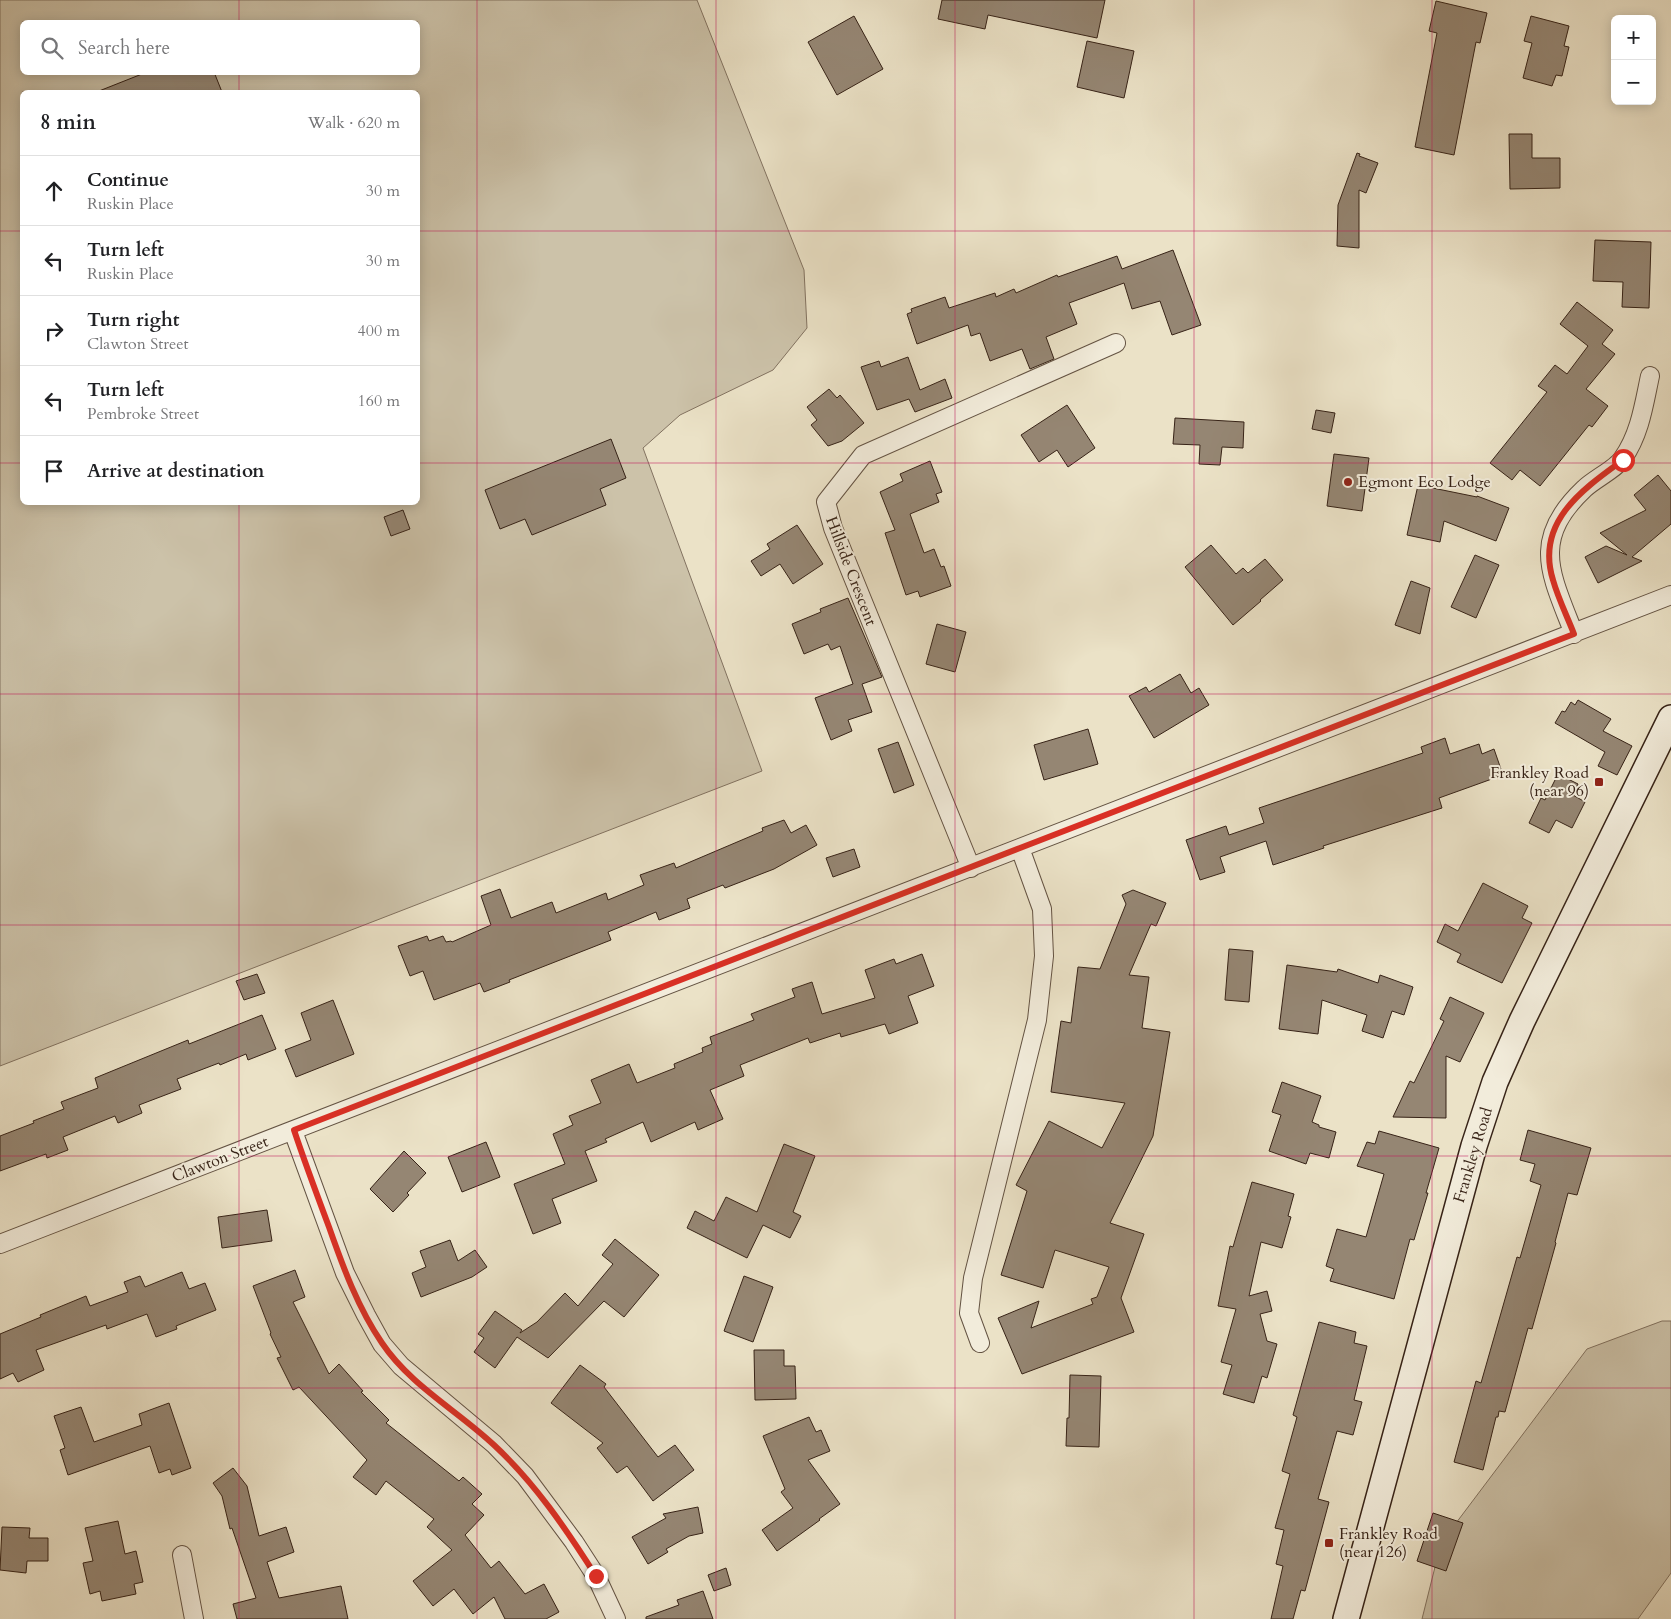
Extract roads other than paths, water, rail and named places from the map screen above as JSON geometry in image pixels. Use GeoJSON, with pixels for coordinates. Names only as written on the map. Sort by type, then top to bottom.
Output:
{"type":"FeatureCollection","features":[{"type":"Feature","properties":{"kind":"street","name":"Hillside Crescent"},"geometry":{"type":"LineString","coordinates":[[971,868],[833,528],[826,502],[863,454],[1116,343]]}},
{"type":"Feature","properties":{"kind":"street"},"geometry":{"type":"LineString","coordinates":[[1574,634],[1552,578],[1549,554],[1553,532],[1564,511],[1585,488],[1623,460],[1639,428],[1650,376]]}},
{"type":"Feature","properties":{"kind":"street","name":"Clawton Street"},"geometry":{"type":"LineString","coordinates":[[0,1244],[1671,595]]}},
{"type":"Feature","properties":{"kind":"street","name":"Frankley Road"},"geometry":{"type":"LineString","coordinates":[[1346,1619],[1474,1146],[1496,1082],[1522,1021],[1671,718]]}},
{"type":"Feature","properties":{"kind":"street"},"geometry":{"type":"LineString","coordinates":[[980,1343],[969,1313],[973,1278],[1038,1020],[1044,956],[1042,909],[1020,848]]}},
{"type":"Feature","properties":{"kind":"street"},"geometry":{"type":"LineString","coordinates":[[294,1130],[345,1273],[382,1344],[401,1366],[494,1444],[525,1476],[574,1542],[596,1576],[616,1619]]}},
{"type":"Feature","properties":{"kind":"street"},"geometry":{"type":"LineString","coordinates":[[182,1555],[194,1619]]}},
{"type":"Feature","properties":{"kind":"place","name":"Egmont Eco Lodge"},"geometry":{"type":"Point","coordinates":[1348,482]}},
{"type":"Feature","properties":{"kind":"place","name":"Frankley Road (near 96)"},"geometry":{"type":"Point","coordinates":[1599,782]}},
{"type":"Feature","properties":{"kind":"place","name":"Frankley Road (near 126)"},"geometry":{"type":"Point","coordinates":[1329,1543]}}]}
